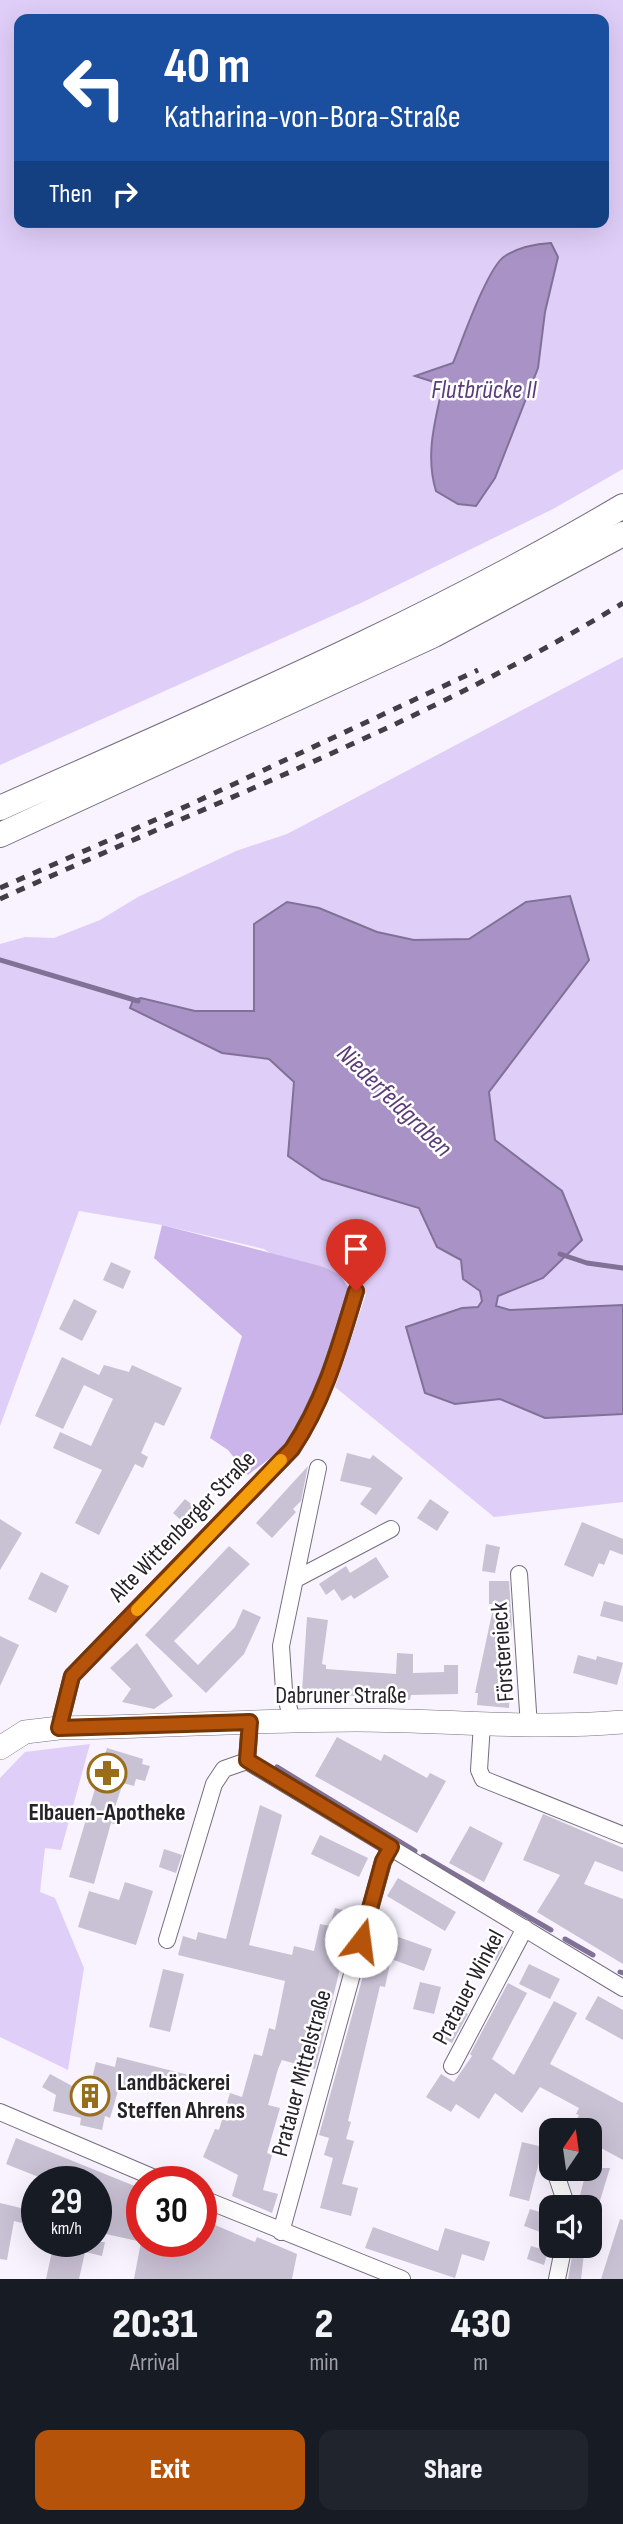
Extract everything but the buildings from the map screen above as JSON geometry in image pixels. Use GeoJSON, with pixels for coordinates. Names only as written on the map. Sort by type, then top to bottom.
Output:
{"type":"FeatureCollection","features":[{"type":"Feature","properties":{"kind":"main road"},"geometry":{"type":"LineString","coordinates":[[0,808],[332,658],[506,571],[623,506]]}},
{"type":"Feature","properties":{"kind":"main road"},"geometry":{"type":"LineString","coordinates":[[0,835],[411,646],[516,593],[623,534]]}},
{"type":"Feature","properties":{"kind":"street","name":"Alte Wittenberger Straße"},"geometry":{"type":"LineString","coordinates":[[59,1728],[72,1676],[292,1449],[310,1422],[329,1380],[356,1291]]}},
{"type":"Feature","properties":{"kind":"street"},"geometry":{"type":"LineString","coordinates":[[292,1720],[280,1663],[281,1646],[318,1468]]}},
{"type":"Feature","properties":{"kind":"street"},"geometry":{"type":"LineString","coordinates":[[296,1579],[391,1530]]}},
{"type":"Feature","properties":{"kind":"street","name":"Förstereieck"},"geometry":{"type":"LineString","coordinates":[[519,1574],[529,1727]]}},
{"type":"Feature","properties":{"kind":"street","name":"Dabruner Straße"},"geometry":{"type":"LineString","coordinates":[[59,1728],[292,1720],[529,1727],[623,1722]]}},
{"type":"Feature","properties":{"kind":"street"},"geometry":{"type":"LineString","coordinates":[[247,1760],[250,1722]]}},
{"type":"Feature","properties":{"kind":"street"},"geometry":{"type":"LineString","coordinates":[[482,1724],[478,1770],[483,1779],[623,1835]]}},
{"type":"Feature","properties":{"kind":"street"},"geometry":{"type":"LineString","coordinates":[[0,1748],[25,1732],[59,1728]]}},
{"type":"Feature","properties":{"kind":"street"},"geometry":{"type":"LineString","coordinates":[[247,1760],[623,1988]]}},
{"type":"Feature","properties":{"kind":"street"},"geometry":{"type":"LineString","coordinates":[[167,1940],[214,1784],[224,1769],[247,1760]]}},
{"type":"Feature","properties":{"kind":"street","name":"Pratauer Mittelstraße"},"geometry":{"type":"LineString","coordinates":[[281,2232],[383,1861],[391,1847]]}},
{"type":"Feature","properties":{"kind":"street","name":"Pratauer Winkel"},"geometry":{"type":"LineString","coordinates":[[452,2066],[525,1928]]}},
{"type":"Feature","properties":{"kind":"street"},"geometry":{"type":"LineString","coordinates":[[0,2112],[127,2166]]}},
{"type":"Feature","properties":{"kind":"street"},"geometry":{"type":"LineString","coordinates":[[217,2205],[402,2279]]}},
{"type":"Feature","properties":{"kind":"street"},"geometry":{"type":"LineString","coordinates":[[557,2279],[561,2258]]}},
{"type":"Feature","properties":{"kind":"shaded area"},"geometry":{"type":"Polygon","coordinates":[[[0,0],[623,0],[623,469],[553,509],[363,602],[0,765],[0,0]],[[558,257],[489,277],[453,363],[416,376],[443,385],[431,451],[436,491],[495,478],[514,424],[558,257]]]}},
{"type":"Feature","properties":{"kind":"shaded area"},"geometry":{"type":"Polygon","coordinates":[[[623,657],[623,1305],[543,1311],[496,1307],[498,1296],[543,1278],[582,1240],[562,1191],[495,1140],[489,1092],[588,960],[526,902],[469,939],[414,940],[377,932],[319,908],[254,924],[254,1011],[195,1011],[141,998],[222,1053],[269,1059],[294,1082],[288,1156],[323,1179],[419,1208],[437,1247],[461,1260],[463,1279],[480,1291],[482,1301],[478,1307],[462,1308],[455,1404],[500,1399],[545,1418],[623,1414],[623,1502],[494,1517],[335,1387],[366,1294],[324,1267],[276,1257],[264,1249],[162,1225],[79,1211],[0,1426],[0,944],[25,937],[54,938],[100,920],[138,897],[236,851],[287,834],[623,657]]]}},
{"type":"Feature","properties":{"kind":"shaded area"},"geometry":{"type":"Polygon","coordinates":[[[162,1225],[324,1267],[340,1275],[350,1290],[326,1374],[308,1414],[282,1448],[248,1475],[228,1450],[210,1438],[242,1336],[154,1258],[162,1225]]]}},
{"type":"Feature","properties":{"kind":"shaded area"},"geometry":{"type":"Polygon","coordinates":[[[90,1744],[61,1850],[45,1848],[40,1892],[55,1898],[84,1968],[68,2070],[0,2037],[0,1778],[25,1752],[90,1744]]]}},
{"type":"Feature","properties":{"kind":"water","name":"Flutbrücke II"},"geometry":{"type":"Polygon","coordinates":[[[551,243],[558,257],[545,312],[538,368],[495,478],[476,506],[458,504],[436,491],[431,464],[432,438],[443,385],[415,376],[453,363],[483,288],[505,256],[521,248],[551,243]]]}},
{"type":"Feature","properties":{"kind":"water"},"geometry":{"type":"Polygon","coordinates":[[[570,896],[589,960],[489,1092],[495,1140],[562,1191],[582,1240],[543,1278],[498,1296],[496,1306],[510,1310],[623,1305],[623,1414],[545,1418],[500,1399],[455,1404],[425,1393],[406,1327],[462,1308],[478,1307],[482,1301],[480,1291],[463,1279],[461,1260],[437,1247],[419,1208],[322,1179],[288,1156],[294,1082],[269,1059],[222,1053],[130,1008],[133,1000],[141,998],[195,1011],[254,1011],[254,924],[287,902],[319,908],[377,932],[414,940],[469,939],[526,902],[570,896]]]}},
{"type":"Feature","properties":{"kind":"waterway","name":"Niederfeldgraben"},"geometry":{"type":"LineString","coordinates":[[0,960],[138,1001]]}},
{"type":"Feature","properties":{"kind":"waterway","name":"Niederfeldgraben"},"geometry":{"type":"LineString","coordinates":[[560,1254],[587,1263],[623,1268]]}},
{"type":"Feature","properties":{"kind":"waterway"},"geometry":{"type":"LineString","coordinates":[[277,1767],[415,1851]]}},
{"type":"Feature","properties":{"kind":"waterway"},"geometry":{"type":"LineString","coordinates":[[423,1856],[551,1930]]}},
{"type":"Feature","properties":{"kind":"waterway"},"geometry":{"type":"LineString","coordinates":[[565,1939],[593,1955]]}},
{"type":"Feature","properties":{"kind":"railway"},"geometry":{"type":"LineString","coordinates":[[0,899],[395,724],[472,687],[623,603]]}},
{"type":"Feature","properties":{"kind":"railway"},"geometry":{"type":"LineString","coordinates":[[0,888],[189,805],[478,670]]}},
{"type":"Feature","properties":{"kind":"slow traffic"},"geometry":{"type":"LineString","coordinates":[[137,1610],[281,1460]]}},
{"type":"Feature","properties":{"kind":"place","name":"Elbauen-Apotheke"},"geometry":{"type":"Point","coordinates":[107,1773]}},
{"type":"Feature","properties":{"kind":"place","name":"Landbäckerei Steffen Ahrens"},"geometry":{"type":"Point","coordinates":[90,2096]}},
{"type":"Feature","properties":{"kind":"route"},"geometry":{"type":"LineString","coordinates":[[356,1291],[329,1380],[310,1422],[292,1449],[72,1676],[59,1728],[250,1722],[247,1760],[391,1847],[383,1861],[361,1941]]}}]}
